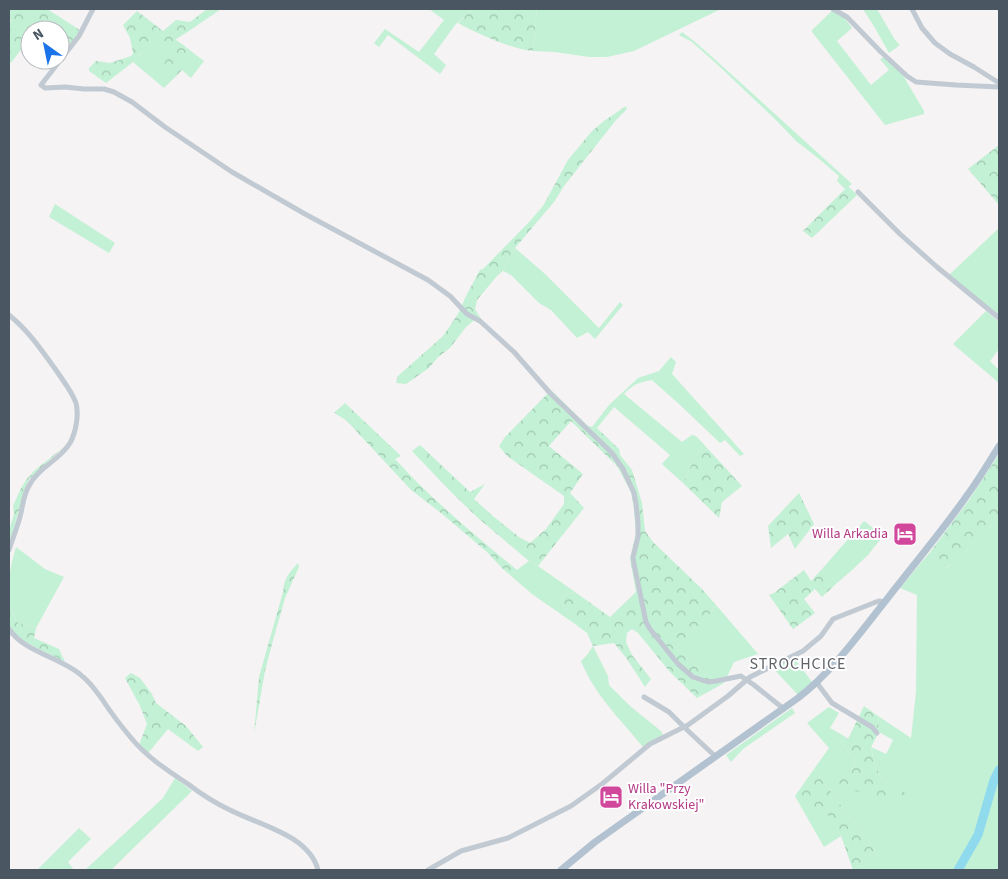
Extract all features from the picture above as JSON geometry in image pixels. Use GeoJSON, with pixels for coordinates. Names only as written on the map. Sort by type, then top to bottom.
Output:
{"type":"FeatureCollection","features":[{"type":"Feature","properties":{"kind":"main road"},"geometry":{"type":"LineString","coordinates":[[562,870],[595,842],[784,709],[816,683],[834,665],[884,603],[969,493],[999,446]]}},
{"type":"Feature","properties":{"kind":"street"},"geometry":{"type":"LineString","coordinates":[[93,9],[79,36],[41,85],[45,88],[104,89],[123,96],[232,172],[305,214],[428,280],[450,296],[468,314],[480,321],[514,352],[550,392],[609,449],[623,469],[634,493],[636,504],[638,530],[633,557],[644,616],[650,629],[678,664],[693,677],[712,682],[739,676],[747,680],[784,709]]}},
{"type":"Feature","properties":{"kind":"street"},"geometry":{"type":"LineString","coordinates":[[833,9],[847,17],[881,52],[916,82],[948,85],[999,85]]}},
{"type":"Feature","properties":{"kind":"street"},"geometry":{"type":"LineString","coordinates":[[912,9],[922,28],[936,43],[950,54],[981,71],[999,85]]}},
{"type":"Feature","properties":{"kind":"street"},"geometry":{"type":"LineString","coordinates":[[858,192],[936,267],[999,318]]}},
{"type":"Feature","properties":{"kind":"street"},"geometry":{"type":"LineString","coordinates":[[9,315],[31,336],[66,385],[76,402],[77,415],[75,430],[66,449],[38,473],[28,486],[9,550]]}},
{"type":"Feature","properties":{"kind":"street"},"geometry":{"type":"LineString","coordinates":[[428,870],[460,851],[508,838],[563,811],[588,795],[650,744],[684,728],[747,680],[802,651],[821,636],[833,619],[876,602],[884,603]]}},
{"type":"Feature","properties":{"kind":"street"},"geometry":{"type":"LineString","coordinates":[[9,629],[12,634],[25,644],[67,665],[85,678],[131,738],[150,758],[221,806],[298,842],[312,856],[318,870]]}},
{"type":"Feature","properties":{"kind":"street"},"geometry":{"type":"LineString","coordinates":[[816,683],[832,703],[872,727],[877,733]]}},
{"type":"Feature","properties":{"kind":"street"},"geometry":{"type":"LineString","coordinates":[[644,697],[669,712],[716,757]]}},
{"type":"Feature","properties":{"kind":"green space"},"geometry":{"type":"Polygon","coordinates":[[[9,9],[47,9],[64,20],[20,20],[20,51],[11,63],[9,61],[9,24],[11,21],[9,9]]]}},
{"type":"Feature","properties":{"kind":"green space"},"geometry":{"type":"Polygon","coordinates":[[[207,9],[221,9],[173,41],[159,41],[141,53],[133,62],[106,83],[89,71],[89,68],[96,61],[110,63],[131,56],[133,53],[130,38],[123,25],[137,11],[163,31],[176,20],[190,22],[207,9]]]}},
{"type":"Feature","properties":{"kind":"green space"},"geometry":{"type":"Polygon","coordinates":[[[429,9],[471,10],[455,25],[434,54],[446,65],[440,74],[388,35],[379,47],[374,43],[385,29],[419,52],[444,20],[429,9]]]}},
{"type":"Feature","properties":{"kind":"green space"},"geometry":{"type":"Polygon","coordinates":[[[472,9],[537,9],[533,51],[505,44],[458,23],[472,9]]]}},
{"type":"Feature","properties":{"kind":"green space"},"geometry":{"type":"Polygon","coordinates":[[[537,9],[721,9],[634,51],[607,57],[589,57],[533,51],[537,9]]]}},
{"type":"Feature","properties":{"kind":"green space"},"geometry":{"type":"Polygon","coordinates":[[[863,9],[877,9],[895,40],[900,45],[889,53],[863,9]]]}},
{"type":"Feature","properties":{"kind":"green space"},"geometry":{"type":"Polygon","coordinates":[[[833,10],[843,16],[852,28],[837,41],[871,85],[889,70],[880,59],[884,57],[901,72],[924,114],[885,125],[812,32],[833,10]]]}},
{"type":"Feature","properties":{"kind":"green space"},"geometry":{"type":"Polygon","coordinates":[[[70,24],[80,30],[70,44],[70,24]]]}},
{"type":"Feature","properties":{"kind":"green space"},"geometry":{"type":"Polygon","coordinates":[[[682,32],[852,184],[845,189],[837,181],[839,176],[796,141],[692,42],[679,35],[682,32]]]}},
{"type":"Feature","properties":{"kind":"green space"},"geometry":{"type":"Polygon","coordinates":[[[175,39],[204,61],[191,78],[182,70],[164,88],[133,62],[156,42],[175,39]]]}},
{"type":"Feature","properties":{"kind":"green space"},"geometry":{"type":"Polygon","coordinates":[[[182,44],[189,50],[182,70],[172,80],[162,75],[163,66],[171,54],[182,44]]]}},
{"type":"Feature","properties":{"kind":"green space"},"geometry":{"type":"Polygon","coordinates":[[[626,106],[627,109],[616,120],[564,186],[554,202],[515,248],[503,271],[477,300],[475,309],[481,319],[473,321],[466,327],[450,348],[438,357],[429,368],[406,384],[396,383],[398,376],[443,336],[458,314],[480,270],[543,206],[568,160],[592,131],[626,106]]]}},
{"type":"Feature","properties":{"kind":"green space"},"geometry":{"type":"Polygon","coordinates":[[[999,145],[999,205],[968,169],[999,145]]]}},
{"type":"Feature","properties":{"kind":"green space"},"geometry":{"type":"Polygon","coordinates":[[[848,186],[857,195],[812,238],[803,231],[848,186]]]}},
{"type":"Feature","properties":{"kind":"green space"},"geometry":{"type":"Polygon","coordinates":[[[55,204],[115,243],[109,253],[49,217],[55,204]]]}},
{"type":"Feature","properties":{"kind":"green space"},"geometry":{"type":"Polygon","coordinates":[[[999,228],[999,316],[949,275],[999,228]]]}},
{"type":"Feature","properties":{"kind":"green space"},"geometry":{"type":"Polygon","coordinates":[[[515,248],[544,273],[599,328],[620,302],[623,305],[595,339],[588,332],[577,338],[551,310],[539,303],[511,275],[503,271],[515,248]]]}},
{"type":"Feature","properties":{"kind":"green space"},"geometry":{"type":"Polygon","coordinates":[[[986,311],[999,322],[999,349],[990,361],[999,370],[999,383],[953,344],[986,311]]]}},
{"type":"Feature","properties":{"kind":"green space"},"geometry":{"type":"Polygon","coordinates":[[[671,357],[676,362],[672,374],[744,454],[740,456],[725,440],[720,443],[652,380],[637,384],[624,394],[682,442],[692,435],[696,436],[708,449],[700,451],[696,455],[683,483],[662,464],[670,455],[614,407],[597,428],[592,427],[609,405],[638,378],[659,371],[671,357]]]}},
{"type":"Feature","properties":{"kind":"green space"},"geometry":{"type":"Polygon","coordinates":[[[551,390],[588,426],[597,428],[619,449],[620,455],[632,470],[642,503],[645,531],[653,542],[716,605],[711,613],[676,647],[706,674],[724,683],[697,698],[670,672],[638,633],[632,629],[627,633],[626,642],[632,655],[651,679],[645,687],[614,643],[593,646],[587,633],[575,624],[560,599],[575,592],[610,617],[636,592],[630,559],[636,533],[631,492],[617,466],[571,421],[549,446],[583,474],[570,493],[584,508],[538,566],[529,561],[478,518],[412,451],[420,445],[470,492],[485,484],[474,499],[519,537],[530,543],[546,529],[564,504],[564,496],[507,456],[499,446],[505,437],[551,390]]]}},
{"type":"Feature","properties":{"kind":"green space"},"geometry":{"type":"Polygon","coordinates":[[[345,403],[401,456],[395,459],[424,489],[517,570],[510,575],[487,552],[411,490],[346,420],[334,413],[345,403]]]}},
{"type":"Feature","properties":{"kind":"green space"},"geometry":{"type":"Polygon","coordinates":[[[65,446],[29,479],[9,543],[9,531],[14,514],[13,506],[20,490],[35,470],[65,446]]]}},
{"type":"Feature","properties":{"kind":"green space"},"geometry":{"type":"Polygon","coordinates":[[[708,449],[742,486],[722,502],[719,518],[683,483],[696,455],[700,451],[708,449]]]}},
{"type":"Feature","properties":{"kind":"green space"},"geometry":{"type":"Polygon","coordinates":[[[999,454],[999,518],[951,565],[945,568],[932,555],[931,551],[969,500],[999,454]]]}},
{"type":"Feature","properties":{"kind":"green space"},"geometry":{"type":"Polygon","coordinates":[[[799,493],[814,524],[795,549],[788,534],[771,548],[768,526],[799,493]]]}},
{"type":"Feature","properties":{"kind":"green space"},"geometry":{"type":"Polygon","coordinates":[[[999,518],[999,870],[854,870],[876,849],[859,830],[814,769],[829,748],[807,723],[829,707],[839,713],[830,728],[844,736],[841,741],[855,762],[852,771],[905,793],[882,781],[874,762],[871,747],[886,754],[893,740],[879,732],[878,716],[911,738],[916,692],[917,595],[900,588],[931,551],[932,555],[946,568],[999,518]]]}},
{"type":"Feature","properties":{"kind":"green space"},"geometry":{"type":"Polygon","coordinates":[[[864,521],[883,536],[868,555],[837,583],[822,569],[864,521]]]}},
{"type":"Feature","properties":{"kind":"green space"},"geometry":{"type":"Polygon","coordinates":[[[16,547],[45,569],[64,577],[36,628],[18,623],[10,605],[8,595],[9,576],[16,547]]]}},
{"type":"Feature","properties":{"kind":"green space"},"geometry":{"type":"Polygon","coordinates":[[[529,561],[575,592],[560,599],[575,624],[532,594],[510,575],[529,561]]]}},
{"type":"Feature","properties":{"kind":"green space"},"geometry":{"type":"Polygon","coordinates":[[[298,563],[299,567],[285,598],[265,671],[254,734],[259,677],[284,583],[298,563]]]}},
{"type":"Feature","properties":{"kind":"green space"},"geometry":{"type":"Polygon","coordinates":[[[822,569],[837,583],[822,597],[815,589],[804,599],[815,613],[793,629],[769,595],[804,570],[811,581],[822,569]]]}},
{"type":"Feature","properties":{"kind":"green space"},"geometry":{"type":"Polygon","coordinates":[[[9,601],[13,615],[18,623],[36,628],[34,638],[59,649],[65,662],[26,642],[13,631],[8,623],[9,601]]]}},
{"type":"Feature","properties":{"kind":"green space"},"geometry":{"type":"Polygon","coordinates":[[[716,605],[758,654],[734,662],[724,683],[706,674],[676,647],[711,613],[716,605]]]}},
{"type":"Feature","properties":{"kind":"green space"},"geometry":{"type":"Polygon","coordinates":[[[593,646],[608,676],[609,685],[630,706],[661,731],[663,735],[643,747],[609,706],[593,685],[581,661],[593,646]]]}},
{"type":"Feature","properties":{"kind":"green space"},"geometry":{"type":"Polygon","coordinates":[[[784,659],[787,663],[795,659],[812,682],[798,695],[770,665],[784,659]]]}},
{"type":"Feature","properties":{"kind":"green space"},"geometry":{"type":"Polygon","coordinates":[[[131,673],[140,678],[156,703],[186,726],[203,747],[198,751],[168,729],[148,753],[139,745],[147,724],[125,678],[131,673]]]}},
{"type":"Feature","properties":{"kind":"green space"},"geometry":{"type":"Polygon","coordinates":[[[864,706],[878,716],[879,732],[871,747],[874,762],[882,781],[906,793],[904,803],[834,786],[837,775],[852,771],[855,762],[841,741],[844,736],[848,739],[864,706]]]}},
{"type":"Feature","properties":{"kind":"green space"},"geometry":{"type":"Polygon","coordinates":[[[792,708],[795,713],[743,749],[731,762],[726,755],[792,708]]]}},
{"type":"Feature","properties":{"kind":"green space"},"geometry":{"type":"Polygon","coordinates":[[[814,769],[859,830],[876,849],[854,870],[841,836],[824,809],[800,805],[795,796],[814,769]]]}},
{"type":"Feature","properties":{"kind":"green space"},"geometry":{"type":"Polygon","coordinates":[[[175,778],[192,791],[111,870],[85,870],[163,798],[175,778]]]}},
{"type":"Feature","properties":{"kind":"green space"},"geometry":{"type":"Polygon","coordinates":[[[800,805],[824,808],[841,836],[824,847],[800,805]]]}},
{"type":"Feature","properties":{"kind":"green space"},"geometry":{"type":"Polygon","coordinates":[[[79,828],[91,839],[68,862],[74,870],[37,870],[79,828]]]}},
{"type":"Feature","properties":{"kind":"waterway"},"geometry":{"type":"LineString","coordinates":[[958,870],[978,835],[994,780],[999,770]]}},
{"type":"Feature","properties":{"kind":"place","name":"Willa Arkadia"},"geometry":{"type":"Point","coordinates":[905,534]}},
{"type":"Feature","properties":{"kind":"place","name":"Willa \"Przy Krakowskiej\""},"geometry":{"type":"Point","coordinates":[611,797]}},
{"type":"Feature","properties":{"kind":"district","name":"STROCHCICE"},"geometry":{"type":"Point","coordinates":[798,664]}}]}
